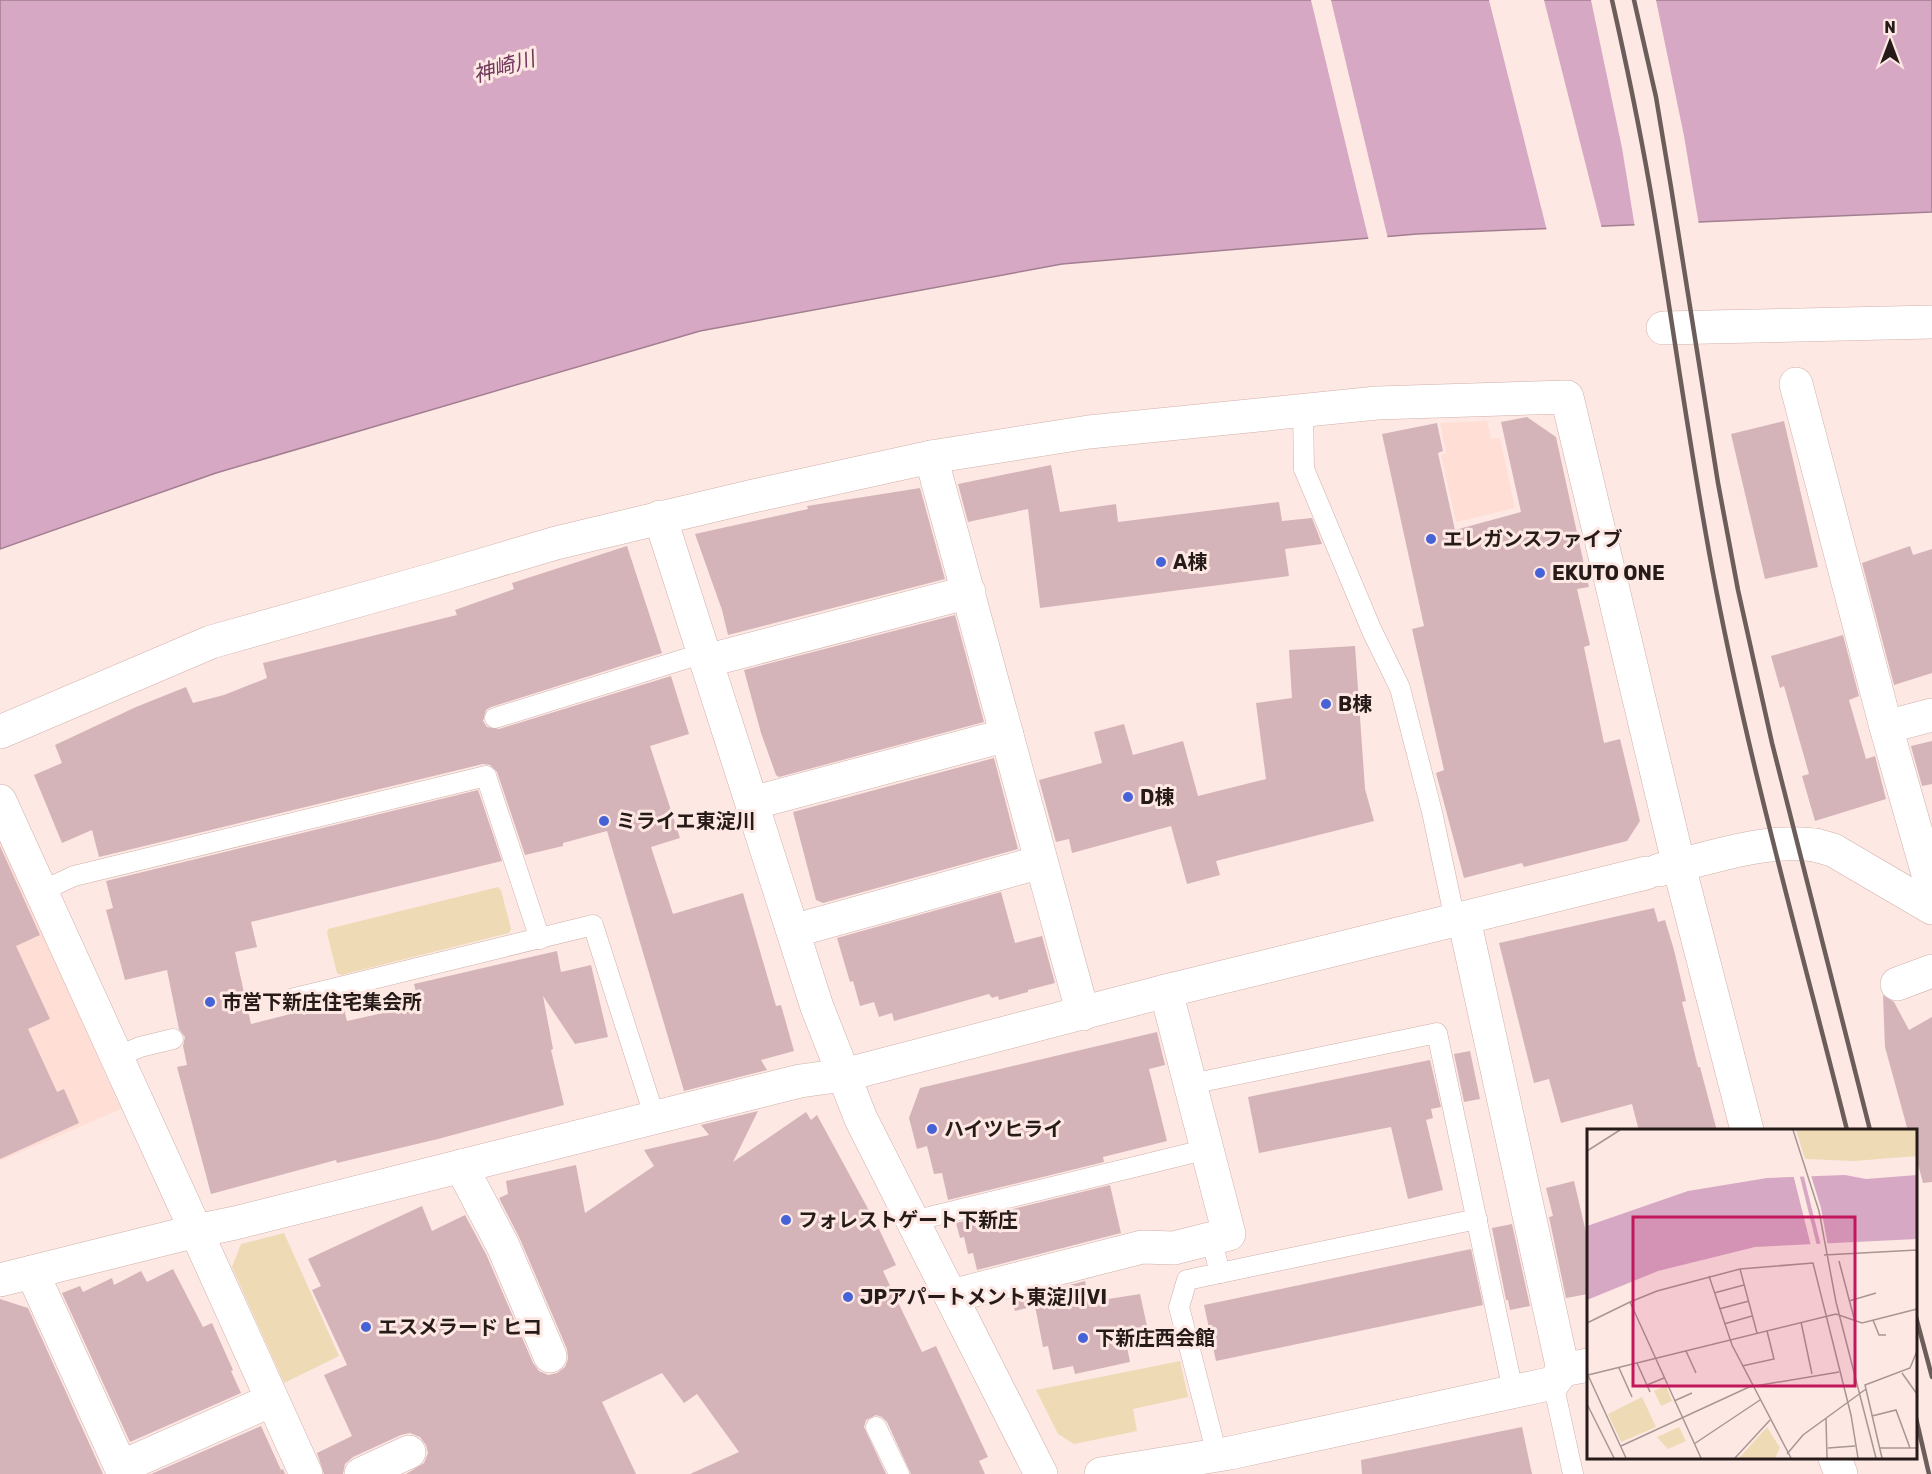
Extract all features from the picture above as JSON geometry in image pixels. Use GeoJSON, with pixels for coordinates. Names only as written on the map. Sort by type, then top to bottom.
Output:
{"type":"FeatureCollection","features":[{"type":"Feature","properties":{"kind":"street"},"geometry":{"type":"LineString","coordinates":[[1663,328],[1932,322]]}},
{"type":"Feature","properties":{"kind":"street"},"geometry":{"type":"LineString","coordinates":[[1796,384],[1886,727],[1932,888]]}},
{"type":"Feature","properties":{"kind":"street"},"geometry":{"type":"LineString","coordinates":[[0,732],[211,642],[556,543],[660,517],[931,456],[1089,432],[1377,403],[1566,397],[1679,866],[1746,1129]]}},
{"type":"Feature","properties":{"kind":"street"},"geometry":{"type":"LineString","coordinates":[[931,456],[1083,1014]]}},
{"type":"Feature","properties":{"kind":"street"},"geometry":{"type":"LineString","coordinates":[[660,517],[817,1007],[861,1119],[1041,1474]]}},
{"type":"Feature","properties":{"kind":"street"},"geometry":{"type":"LineString","coordinates":[[705,657],[969,592]]}},
{"type":"Feature","properties":{"kind":"street"},"geometry":{"type":"LineString","coordinates":[[1886,727],[1932,715]]}},
{"type":"Feature","properties":{"kind":"street"},"geometry":{"type":"LineString","coordinates":[[752,803],[1007,735]]}},
{"type":"Feature","properties":{"kind":"street"},"geometry":{"type":"LineString","coordinates":[[0,801],[306,1474]]}},
{"type":"Feature","properties":{"kind":"street"},"geometry":{"type":"LineString","coordinates":[[0,1280],[800,1081],[844,1075],[1166,991],[1768,844],[1802,843],[1833,850],[1932,908]]}},
{"type":"Feature","properties":{"kind":"street"},"geometry":{"type":"LineString","coordinates":[[793,931],[1041,862]]}},
{"type":"Feature","properties":{"kind":"street"},"geometry":{"type":"LineString","coordinates":[[1101,1474],[1217,1455],[1513,1391],[1568,1372],[1460,920]]}},
{"type":"Feature","properties":{"kind":"street"},"geometry":{"type":"LineString","coordinates":[[1897,984],[1932,971]]}},
{"type":"Feature","properties":{"kind":"street"},"geometry":{"type":"LineString","coordinates":[[951,1296],[1142,1247],[1174,1248],[1229,1234],[1166,991]]}},
{"type":"Feature","properties":{"kind":"street"},"geometry":{"type":"LineString","coordinates":[[461,1166],[503,1246],[550,1356]]}},
{"type":"Feature","properties":{"kind":"street"},"geometry":{"type":"LineString","coordinates":[[32,1272],[123,1471],[272,1400]]}},
{"type":"Feature","properties":{"kind":"street"},"geometry":{"type":"LineString","coordinates":[[361,1474],[409,1452]]}},
{"type":"Feature","properties":{"kind":"street"},"geometry":{"type":"LineString","coordinates":[[1835,1459],[1841,1474]]}},
{"type":"Feature","properties":{"kind":"lane"},"geometry":{"type":"LineString","coordinates":[[1303,411],[1304,469],[1372,631],[1400,688],[1460,920]]}},
{"type":"Feature","properties":{"kind":"lane"},"geometry":{"type":"LineString","coordinates":[[495,717],[705,657]]}},
{"type":"Feature","properties":{"kind":"lane"},"geometry":{"type":"LineString","coordinates":[[42,891],[74,876],[486,776],[540,939]]}},
{"type":"Feature","properties":{"kind":"lane"},"geometry":{"type":"LineString","coordinates":[[291,999],[593,925],[655,1118]]}},
{"type":"Feature","properties":{"kind":"lane"},"geometry":{"type":"LineString","coordinates":[[1191,1084],[1437,1033],[1513,1391]]}},
{"type":"Feature","properties":{"kind":"lane"},"geometry":{"type":"LineString","coordinates":[[117,1057],[140,1047],[173,1039]]}},
{"type":"Feature","properties":{"kind":"lane"},"geometry":{"type":"LineString","coordinates":[[913,1221],[1208,1149]]}},
{"type":"Feature","properties":{"kind":"lane"},"geometry":{"type":"LineString","coordinates":[[1217,1455],[1179,1306],[1187,1280],[1477,1219]]}},
{"type":"Feature","properties":{"kind":"lane"},"geometry":{"type":"LineString","coordinates":[[1211,1238],[1220,1273]]}},
{"type":"Feature","properties":{"kind":"lane"},"geometry":{"type":"LineString","coordinates":[[1568,1372],[1573,1474]]}},
{"type":"Feature","properties":{"kind":"lane"},"geometry":{"type":"LineString","coordinates":[[876,1426],[899,1474]]}},
{"type":"Feature","properties":{"kind":"shaded area"},"geometry":{"type":"Polygon","coordinates":[[[1487,421],[1491,439],[1500,438],[1515,508],[1456,522],[1441,455],[1446,453],[1440,423],[1487,421]]]}},
{"type":"Feature","properties":{"kind":"shaded area"},"geometry":{"type":"Polygon","coordinates":[[[0,840],[121,1109],[0,1161],[0,840]]]}},
{"type":"Feature","properties":{"kind":"shaded area"},"geometry":{"type":"Polygon","coordinates":[[[498,887],[501,890],[511,929],[509,933],[341,975],[337,973],[328,929],[498,887]]]}},
{"type":"Feature","properties":{"kind":"shaded area"},"geometry":{"type":"Polygon","coordinates":[[[284,1233],[339,1356],[284,1383],[232,1267],[241,1244],[284,1233]]]}},
{"type":"Feature","properties":{"kind":"shaded area"},"geometry":{"type":"Polygon","coordinates":[[[1180,1361],[1188,1397],[1133,1409],[1137,1431],[1074,1444],[1058,1434],[1036,1390],[1180,1361]]]}},
{"type":"Feature","properties":{"kind":"water","name":"神崎川"},"geometry":{"type":"Polygon","coordinates":[[[0,0],[1932,0],[1932,212],[1417,234],[1062,264],[700,331],[216,473],[0,549],[0,0]]]}},
{"type":"Feature","properties":{"kind":"pier"},"geometry":{"type":"Polygon","coordinates":[[[1311,0],[1331,0],[1388,239],[1369,241],[1311,0]]]}},
{"type":"Feature","properties":{"kind":"pier"},"geometry":{"type":"Polygon","coordinates":[[[1489,0],[1544,0],[1602,229],[1547,231],[1489,0]]]}},
{"type":"Feature","properties":{"kind":"pier"},"geometry":{"type":"Polygon","coordinates":[[[1591,0],[1656,0],[1684,136],[1699,225],[1635,228],[1622,148],[1591,0]]]}},
{"type":"Feature","properties":{"kind":"building"},"geometry":{"type":"Polygon","coordinates":[[[1527,417],[1556,437],[1589,587],[1577,589],[1590,645],[1584,647],[1604,743],[1620,739],[1640,821],[1627,841],[1524,867],[1522,863],[1464,878],[1436,773],[1444,770],[1412,629],[1424,626],[1382,434],[1437,423],[1443,451],[1438,453],[1455,530],[1521,512],[1501,422],[1527,417]]]}},
{"type":"Feature","properties":{"kind":"building"},"geometry":{"type":"Polygon","coordinates":[[[1784,421],[1818,567],[1765,579],[1731,434],[1784,421]]]}},
{"type":"Feature","properties":{"kind":"building","name":"A棟"},"geometry":{"type":"Polygon","coordinates":[[[1051,465],[1060,512],[1116,504],[1118,522],[1279,502],[1282,521],[1312,518],[1322,544],[1285,549],[1289,576],[1040,608],[1028,509],[968,522],[958,484],[1051,465]]]}},
{"type":"Feature","properties":{"kind":"building"},"geometry":{"type":"Polygon","coordinates":[[[920,488],[945,579],[728,635],[722,610],[695,534],[808,509],[807,506],[920,488]]]}},
{"type":"Feature","properties":{"kind":"building"},"geometry":{"type":"Polygon","coordinates":[[[627,546],[662,653],[491,707],[486,710],[483,721],[487,727],[499,729],[671,676],[689,734],[650,746],[680,838],[651,847],[673,914],[743,893],[776,1006],[781,1005],[794,1051],[761,1060],[767,1070],[684,1091],[607,831],[563,843],[563,846],[525,855],[497,772],[490,765],[483,764],[99,857],[92,830],[62,843],[34,775],[62,763],[55,745],[136,707],[186,687],[193,703],[224,695],[267,678],[263,663],[457,615],[455,610],[514,589],[512,583],[627,546]]]}},
{"type":"Feature","properties":{"kind":"building"},"geometry":{"type":"Polygon","coordinates":[[[1910,546],[1913,555],[1932,549],[1932,673],[1894,685],[1862,563],[1910,546]]]}},
{"type":"Feature","properties":{"kind":"building"},"geometry":{"type":"Polygon","coordinates":[[[955,615],[984,722],[779,777],[776,775],[761,733],[744,670],[955,615]]]}},
{"type":"Feature","properties":{"kind":"building"},"geometry":{"type":"Polygon","coordinates":[[[1843,635],[1859,696],[1849,700],[1866,759],[1875,756],[1886,799],[1815,821],[1802,776],[1809,774],[1784,686],[1780,688],[1771,656],[1843,635]]]}},
{"type":"Feature","properties":{"kind":"building"},"geometry":{"type":"Polygon","coordinates":[[[1355,646],[1365,789],[1374,821],[1216,861],[1220,875],[1187,884],[1171,826],[1072,853],[1069,839],[1056,842],[1039,780],[1102,763],[1094,732],[1124,724],[1133,755],[1183,741],[1198,796],[1266,779],[1256,703],[1292,698],[1289,650],[1355,646]]]}},
{"type":"Feature","properties":{"kind":"building"},"geometry":{"type":"Polygon","coordinates":[[[1932,741],[1932,784],[1922,786],[1911,746],[1932,741]]]}},
{"type":"Feature","properties":{"kind":"building"},"geometry":{"type":"Polygon","coordinates":[[[994,758],[1018,849],[823,903],[816,900],[793,812],[994,758]]]}},
{"type":"Feature","properties":{"kind":"building"},"geometry":{"type":"Polygon","coordinates":[[[478,790],[502,861],[251,922],[257,947],[235,952],[251,1024],[342,1001],[347,1021],[419,1005],[414,984],[557,951],[561,972],[591,965],[608,1037],[575,1044],[543,996],[553,1049],[551,1050],[564,1105],[438,1139],[337,1163],[336,1160],[211,1194],[177,1067],[187,1065],[183,1046],[185,1037],[179,1029],[167,970],[125,980],[106,910],[113,908],[106,881],[478,790]]]}},
{"type":"Feature","properties":{"kind":"building"},"geometry":{"type":"Polygon","coordinates":[[[0,846],[40,935],[16,946],[50,1019],[28,1029],[57,1092],[64,1089],[79,1123],[0,1159],[0,846]]]}},
{"type":"Feature","properties":{"kind":"building"},"geometry":{"type":"Polygon","coordinates":[[[1001,892],[1015,943],[1042,936],[1055,983],[999,1000],[998,996],[992,998],[989,994],[894,1021],[892,1013],[879,1017],[874,1002],[860,1006],[837,938],[1001,892]]]}},
{"type":"Feature","properties":{"kind":"building"},"geometry":{"type":"Polygon","coordinates":[[[1654,908],[1658,922],[1665,920],[1674,950],[1686,1001],[1682,1002],[1716,1129],[1638,1129],[1632,1104],[1561,1123],[1549,1079],[1534,1083],[1499,943],[1654,908]]]}},
{"type":"Feature","properties":{"kind":"building"},"geometry":{"type":"Polygon","coordinates":[[[1883,995],[1894,1002],[1909,1030],[1932,1017],[1932,1182],[1923,1183],[1917,1161],[1917,1129],[1907,1129],[1885,1047],[1883,995]]]}},
{"type":"Feature","properties":{"kind":"building"},"geometry":{"type":"Polygon","coordinates":[[[1157,1032],[1165,1065],[1149,1069],[1167,1141],[1103,1157],[1104,1162],[948,1200],[942,1173],[934,1174],[927,1146],[917,1149],[909,1118],[920,1088],[1157,1032]]]}},
{"type":"Feature","properties":{"kind":"building"},"geometry":{"type":"Polygon","coordinates":[[[1470,1051],[1480,1099],[1464,1102],[1454,1054],[1470,1051]]]}},
{"type":"Feature","properties":{"kind":"building"},"geometry":{"type":"Polygon","coordinates":[[[1430,1060],[1441,1107],[1431,1109],[1433,1118],[1426,1120],[1443,1190],[1408,1199],[1391,1127],[1259,1153],[1248,1097],[1430,1060]]]}},
{"type":"Feature","properties":{"kind":"building"},"geometry":{"type":"Polygon","coordinates":[[[758,1111],[733,1162],[806,1112],[811,1120],[817,1115],[896,1265],[883,1271],[922,1352],[936,1346],[988,1457],[979,1461],[985,1474],[911,1474],[887,1422],[876,1415],[866,1420],[864,1427],[886,1474],[690,1474],[739,1452],[697,1394],[684,1403],[662,1373],[602,1402],[636,1474],[406,1474],[424,1463],[428,1453],[420,1437],[410,1433],[353,1457],[345,1464],[343,1474],[324,1474],[317,1453],[352,1436],[324,1375],[347,1365],[312,1290],[321,1286],[308,1259],[422,1206],[432,1231],[465,1215],[486,1254],[533,1363],[539,1371],[548,1375],[557,1373],[565,1367],[568,1359],[567,1349],[520,1239],[499,1198],[508,1194],[506,1181],[576,1165],[585,1213],[654,1166],[644,1150],[709,1135],[701,1125],[758,1111]]]}},
{"type":"Feature","properties":{"kind":"building"},"geometry":{"type":"Polygon","coordinates":[[[1574,1181],[1587,1237],[1587,1294],[1566,1298],[1549,1217],[1553,1216],[1546,1188],[1574,1181]]]}},
{"type":"Feature","properties":{"kind":"building"},"geometry":{"type":"Polygon","coordinates":[[[1110,1185],[1121,1233],[977,1270],[973,1253],[968,1254],[964,1237],[960,1238],[956,1223],[1110,1185]]]}},
{"type":"Feature","properties":{"kind":"building"},"geometry":{"type":"Polygon","coordinates":[[[1512,1224],[1530,1306],[1510,1310],[1492,1228],[1512,1224]]]}},
{"type":"Feature","properties":{"kind":"building"},"geometry":{"type":"Polygon","coordinates":[[[1471,1249],[1483,1305],[1216,1361],[1204,1305],[1471,1249]]]}},
{"type":"Feature","properties":{"kind":"building"},"geometry":{"type":"Polygon","coordinates":[[[173,1269],[203,1327],[212,1323],[241,1393],[130,1442],[62,1293],[80,1286],[83,1292],[112,1278],[114,1285],[141,1271],[147,1282],[173,1269]]]}},
{"type":"Feature","properties":{"kind":"building","name":"下新庄西会館"},"geometry":{"type":"Polygon","coordinates":[[[1085,1281],[1089,1302],[1140,1294],[1147,1326],[1124,1331],[1130,1362],[1075,1374],[1073,1366],[1053,1370],[1048,1346],[1043,1347],[1035,1306],[1015,1311],[1012,1300],[1085,1281]]]}},
{"type":"Feature","properties":{"kind":"building"},"geometry":{"type":"Polygon","coordinates":[[[0,1299],[28,1308],[103,1474],[0,1474],[0,1299]]]}},
{"type":"Feature","properties":{"kind":"building"},"geometry":{"type":"Polygon","coordinates":[[[261,1426],[285,1474],[151,1474],[261,1426]]]}},
{"type":"Feature","properties":{"kind":"building"},"geometry":{"type":"Polygon","coordinates":[[[1522,1427],[1532,1474],[1362,1474],[1361,1460],[1522,1427]]]}},
{"type":"Feature","properties":{"kind":"railway"},"geometry":{"type":"LineString","coordinates":[[1612,0],[1646,164],[1698,489],[1730,657],[1761,793],[1847,1129]]}},
{"type":"Feature","properties":{"kind":"railway"},"geometry":{"type":"LineString","coordinates":[[1634,0],[1656,97],[1718,483],[1738,590],[1772,743],[1870,1129]]}},
{"type":"Feature","properties":{"kind":"railway"},"geometry":{"type":"LineString","coordinates":[[1917,1321],[1932,1377]]}},
{"type":"Feature","properties":{"kind":"railway"},"geometry":{"type":"LineString","coordinates":[[1917,1422],[1929,1474]]}},
{"type":"Feature","properties":{"kind":"place","name":"エレガンスファイブ"},"geometry":{"type":"Point","coordinates":[1431,539]}},
{"type":"Feature","properties":{"kind":"place","name":"A棟"},"geometry":{"type":"Point","coordinates":[1161,562]}},
{"type":"Feature","properties":{"kind":"place","name":"EKUTO ONE"},"geometry":{"type":"Point","coordinates":[1540,573]}},
{"type":"Feature","properties":{"kind":"place","name":"B棟"},"geometry":{"type":"Point","coordinates":[1326,704]}},
{"type":"Feature","properties":{"kind":"place","name":"D棟"},"geometry":{"type":"Point","coordinates":[1128,797]}},
{"type":"Feature","properties":{"kind":"place","name":"ミライエ東淀川"},"geometry":{"type":"Point","coordinates":[604,821]}},
{"type":"Feature","properties":{"kind":"place","name":"市営下新庄住宅集会所"},"geometry":{"type":"Point","coordinates":[210,1002]}},
{"type":"Feature","properties":{"kind":"place","name":"ハイツヒライ"},"geometry":{"type":"Point","coordinates":[932,1129]}},
{"type":"Feature","properties":{"kind":"place","name":"フォレストゲート下新庄"},"geometry":{"type":"Point","coordinates":[786,1220]}},
{"type":"Feature","properties":{"kind":"place","name":"JPアパートメント東淀川VI"},"geometry":{"type":"Point","coordinates":[848,1297]}},
{"type":"Feature","properties":{"kind":"place","name":"エスメラード ヒコ"},"geometry":{"type":"Point","coordinates":[366,1327]}},
{"type":"Feature","properties":{"kind":"place","name":"下新庄西会館"},"geometry":{"type":"Point","coordinates":[1083,1338]}}]}
